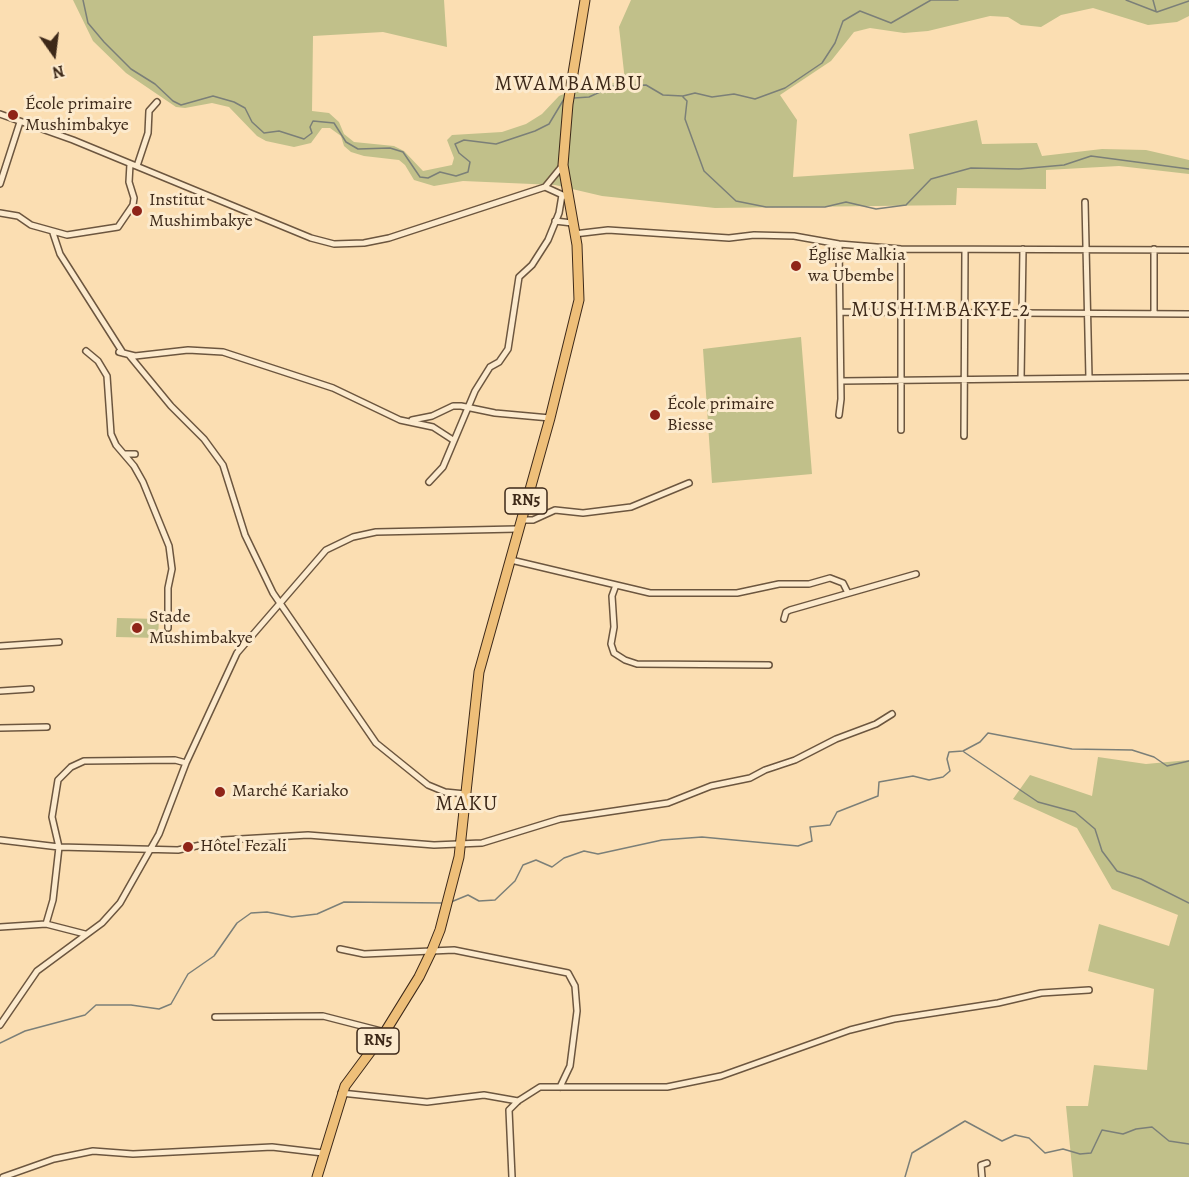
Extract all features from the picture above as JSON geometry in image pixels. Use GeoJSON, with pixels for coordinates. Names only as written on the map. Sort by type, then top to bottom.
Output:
{"type":"FeatureCollection","features":[{"type":"Feature","properties":{"kind":"highway","name":"RN5"},"geometry":{"type":"LineString","coordinates":[[317,1177],[341,1093],[385,1032],[419,977],[432,950],[448,903],[462,844],[465,794],[479,672],[550,418],[579,300],[574,234],[565,196],[563,165],[568,104],[585,0]]}},
{"type":"Feature","properties":{"kind":"street"},"geometry":{"type":"LineString","coordinates":[[137,166],[148,133],[149,111],[157,102]]}},
{"type":"Feature","properties":{"kind":"street"},"geometry":{"type":"LineString","coordinates":[[0,114],[137,166],[310,238],[345,244],[389,238],[545,187],[563,165]]}},
{"type":"Feature","properties":{"kind":"street"},"geometry":{"type":"LineString","coordinates":[[0,184],[20,122]]}},
{"type":"Feature","properties":{"kind":"street"},"geometry":{"type":"LineString","coordinates":[[0,213],[18,216],[31,225],[67,236],[118,227],[133,205],[134,198],[129,182],[130,164]]}},
{"type":"Feature","properties":{"kind":"street"},"geometry":{"type":"LineString","coordinates":[[429,482],[443,467],[475,391],[490,367],[500,362],[508,349],[519,277],[532,265],[548,240],[565,196],[545,187]]}},
{"type":"Feature","properties":{"kind":"street"},"geometry":{"type":"LineString","coordinates":[[1084,202],[1089,378]]}},
{"type":"Feature","properties":{"kind":"street"},"geometry":{"type":"LineString","coordinates":[[555,221],[572,223]]}},
{"type":"Feature","properties":{"kind":"street"},"geometry":{"type":"LineString","coordinates":[[574,234],[608,230],[729,238],[765,234],[812,238],[839,244],[901,249],[1189,250]]}},
{"type":"Feature","properties":{"kind":"street"},"geometry":{"type":"LineString","coordinates":[[53,233],[60,254],[124,354],[204,440],[223,465],[249,544],[280,602],[366,730],[384,751],[428,785],[445,792],[465,794]]}},
{"type":"Feature","properties":{"kind":"street"},"geometry":{"type":"LineString","coordinates":[[839,244],[841,312],[839,416]]}},
{"type":"Feature","properties":{"kind":"street"},"geometry":{"type":"LineString","coordinates":[[901,249],[902,430]]}},
{"type":"Feature","properties":{"kind":"street"},"geometry":{"type":"LineString","coordinates":[[1021,379],[1023,249]]}},
{"type":"Feature","properties":{"kind":"street"},"geometry":{"type":"LineString","coordinates":[[1154,249],[1154,314]]}},
{"type":"Feature","properties":{"kind":"street"},"geometry":{"type":"LineString","coordinates":[[964,436],[965,250]]}},
{"type":"Feature","properties":{"kind":"street"},"geometry":{"type":"LineString","coordinates":[[841,312],[1189,314]]}},
{"type":"Feature","properties":{"kind":"street"},"geometry":{"type":"LineString","coordinates":[[124,354],[188,350],[223,352],[333,388],[400,420],[433,427],[453,440]]}},
{"type":"Feature","properties":{"kind":"street"},"geometry":{"type":"LineString","coordinates":[[86,351],[98,361],[107,376],[108,424],[116,445],[134,466],[146,489],[171,554],[168,628]]}},
{"type":"Feature","properties":{"kind":"street"},"geometry":{"type":"LineString","coordinates":[[841,381],[1189,377]]}},
{"type":"Feature","properties":{"kind":"street"},"geometry":{"type":"LineString","coordinates":[[411,421],[440,413],[453,406],[550,418]]}},
{"type":"Feature","properties":{"kind":"street"},"geometry":{"type":"LineString","coordinates":[[124,454],[135,454]]}},
{"type":"Feature","properties":{"kind":"street"},"geometry":{"type":"LineString","coordinates":[[0,1025],[37,971],[85,934],[102,924],[120,903],[152,849],[166,820],[186,762],[237,653],[280,602],[296,588],[326,550],[353,537],[376,532],[519,524],[555,510],[583,513],[631,507],[689,483]]}},
{"type":"Feature","properties":{"kind":"street"},"geometry":{"type":"LineString","coordinates":[[511,560],[650,593],[737,593],[779,584],[809,584],[830,578],[843,583],[848,593]]}},
{"type":"Feature","properties":{"kind":"street"},"geometry":{"type":"LineString","coordinates":[[784,619],[786,612],[790,610],[916,574]]}},
{"type":"Feature","properties":{"kind":"street"},"geometry":{"type":"LineString","coordinates":[[616,585],[612,596],[614,616],[611,644],[614,653],[625,660],[637,664],[769,664]]}},
{"type":"Feature","properties":{"kind":"street"},"geometry":{"type":"LineString","coordinates":[[0,646],[59,642]]}},
{"type":"Feature","properties":{"kind":"street"},"geometry":{"type":"LineString","coordinates":[[0,691],[31,690]]}},
{"type":"Feature","properties":{"kind":"street"},"geometry":{"type":"LineString","coordinates":[[0,840],[59,847],[178,850],[223,840],[308,834],[434,845],[490,842],[560,819],[653,806],[682,799],[711,786],[750,778],[765,770],[795,760],[836,739],[876,724],[892,714]]}},
{"type":"Feature","properties":{"kind":"street"},"geometry":{"type":"LineString","coordinates":[[0,728],[47,727]]}},
{"type":"Feature","properties":{"kind":"street"},"geometry":{"type":"LineString","coordinates":[[46,924],[53,900],[55,862],[59,847],[52,817],[58,780],[77,763],[160,760],[186,762]]}},
{"type":"Feature","properties":{"kind":"street"},"geometry":{"type":"LineString","coordinates":[[0,927],[46,924],[85,934]]}},
{"type":"Feature","properties":{"kind":"street"},"geometry":{"type":"LineString","coordinates":[[340,949],[364,954],[454,950],[568,973],[572,977],[577,999],[572,1056],[560,1087]]}},
{"type":"Feature","properties":{"kind":"street"},"geometry":{"type":"LineString","coordinates":[[512,1177],[509,1110],[518,1101],[540,1087],[667,1087],[721,1076],[850,1030],[894,1019],[998,1003],[1041,993],[1089,990]]}},
{"type":"Feature","properties":{"kind":"street"},"geometry":{"type":"LineString","coordinates":[[215,1017],[322,1016],[385,1032]]}},
{"type":"Feature","properties":{"kind":"street"},"geometry":{"type":"LineString","coordinates":[[341,1093],[427,1102],[484,1095],[518,1101]]}},
{"type":"Feature","properties":{"kind":"street"},"geometry":{"type":"LineString","coordinates":[[3,1177],[54,1160],[93,1151],[133,1154],[272,1147],[323,1153]]}},
{"type":"Feature","properties":{"kind":"street"},"geometry":{"type":"LineString","coordinates":[[982,1177],[981,1165],[987,1163]]}},
{"type":"Feature","properties":{"kind":"shaded area"},"geometry":{"type":"Polygon","coordinates":[[[73,0],[444,0],[447,47],[383,32],[313,36],[312,111],[329,113],[339,122],[344,134],[354,142],[394,146],[404,151],[423,171],[452,165],[454,158],[447,140],[452,135],[502,132],[526,124],[542,114],[559,96],[576,89],[625,81],[619,27],[631,0],[1189,0],[1189,16],[1177,22],[1148,25],[1093,8],[1061,15],[1041,27],[1021,25],[1008,17],[990,16],[928,31],[904,33],[870,28],[854,32],[831,61],[780,95],[797,120],[793,177],[914,169],[909,134],[977,120],[982,144],[1037,143],[1042,156],[1102,149],[1146,150],[1189,160],[1189,174],[1119,166],[1046,170],[1046,189],[957,188],[956,205],[715,208],[602,196],[555,185],[463,181],[434,186],[414,180],[399,160],[364,156],[351,152],[344,146],[341,136],[330,128],[322,128],[311,143],[294,147],[266,141],[257,136],[229,107],[212,103],[185,108],[176,107],[126,73],[93,41],[73,0]]]}},
{"type":"Feature","properties":{"kind":"shaded area"},"geometry":{"type":"Polygon","coordinates":[[[801,337],[812,474],[712,483],[703,349],[801,337]]]}},
{"type":"Feature","properties":{"kind":"shaded area","name":"Stade Mushimbakye"},"geometry":{"type":"Polygon","coordinates":[[[117,618],[159,619],[158,638],[116,637],[117,618]]]}},
{"type":"Feature","properties":{"kind":"shaded area"},"geometry":{"type":"Polygon","coordinates":[[[1098,757],[1146,764],[1189,760],[1189,1177],[1073,1177],[1066,1106],[1088,1106],[1094,1065],[1147,1070],[1154,989],[1088,971],[1099,924],[1169,946],[1178,915],[1112,889],[1077,828],[1013,799],[1030,775],[1092,796],[1098,757]]]}},
{"type":"Feature","properties":{"kind":"waterway"},"geometry":{"type":"LineString","coordinates":[[83,0],[88,23],[104,42],[131,69],[155,84],[173,101],[181,105],[213,96],[234,102],[245,108],[252,122],[264,133],[279,131],[304,139],[312,133],[310,127],[313,121],[334,123],[346,142],[358,149],[390,148],[403,152],[420,177],[428,178],[440,172],[456,176],[468,172],[470,162],[459,153],[455,144],[464,140],[496,144],[535,131],[549,124],[564,99]]}},
{"type":"Feature","properties":{"kind":"waterway"},"geometry":{"type":"LineString","coordinates":[[574,98],[589,97],[613,86],[646,85],[663,95],[683,96],[695,93],[712,97],[734,94],[755,99],[785,88],[822,63],[835,43],[843,21],[860,11],[891,23],[931,0],[958,0]]}},
{"type":"Feature","properties":{"kind":"waterway"},"geometry":{"type":"LineString","coordinates":[[1126,0],[1157,12],[1189,1]]}},
{"type":"Feature","properties":{"kind":"waterway"},"geometry":{"type":"LineString","coordinates":[[1153,0],[1156,11]]}},
{"type":"Feature","properties":{"kind":"waterway"},"geometry":{"type":"LineString","coordinates":[[683,97],[687,101],[685,119],[704,171],[736,201],[766,207],[825,207],[846,202],[876,209],[906,205],[931,179],[971,168],[1019,169],[1064,165],[1091,156],[1189,169]]}},
{"type":"Feature","properties":{"kind":"waterway"},"geometry":{"type":"LineString","coordinates":[[451,902],[468,895],[479,901],[495,900],[515,881],[523,865],[536,860],[552,867],[564,858],[584,851],[598,854],[662,840],[702,837],[798,846],[812,841],[810,827],[830,825],[837,812],[878,796],[879,782],[913,776],[929,780],[943,777],[950,771],[947,759],[949,752],[963,751],[980,742],[988,733],[1072,749],[1132,750],[1154,757],[1167,766],[1189,761]]}},
{"type":"Feature","properties":{"kind":"waterway"},"geometry":{"type":"LineString","coordinates":[[964,752],[1038,802],[1075,812],[1095,829],[1102,851],[1117,871],[1141,879],[1189,903]]}},
{"type":"Feature","properties":{"kind":"waterway"},"geometry":{"type":"LineString","coordinates":[[0,1043],[25,1031],[85,1015],[96,1005],[131,1005],[159,1009],[171,1004],[188,974],[214,956],[237,923],[251,913],[267,912],[292,917],[317,914],[344,902],[444,903]]}},
{"type":"Feature","properties":{"kind":"waterway"},"geometry":{"type":"LineString","coordinates":[[905,1177],[912,1153],[965,1121],[1002,1141],[1015,1135],[1029,1138],[1045,1153],[1063,1149],[1080,1154],[1091,1153],[1102,1130],[1123,1134],[1136,1129],[1152,1127],[1169,1141],[1189,1144]]}},
{"type":"Feature","properties":{"kind":"place","name":"École primaire Mushimbakye"},"geometry":{"type":"Point","coordinates":[13,115]}},
{"type":"Feature","properties":{"kind":"place","name":"Institut Mushimbakye"},"geometry":{"type":"Point","coordinates":[137,211]}},
{"type":"Feature","properties":{"kind":"place","name":"Église Malkia wa Ubembe"},"geometry":{"type":"Point","coordinates":[796,266]}},
{"type":"Feature","properties":{"kind":"place","name":"École primaire Biesse"},"geometry":{"type":"Point","coordinates":[655,415]}},
{"type":"Feature","properties":{"kind":"place","name":"Stade Mushimbakye"},"geometry":{"type":"Point","coordinates":[137,628]}},
{"type":"Feature","properties":{"kind":"place","name":"Marché Kariako"},"geometry":{"type":"Point","coordinates":[220,792]}},
{"type":"Feature","properties":{"kind":"place","name":"Hôtel Fezali"},"geometry":{"type":"Point","coordinates":[188,847]}},
{"type":"Feature","properties":{"kind":"district","name":"MWAMBAMBU"},"geometry":{"type":"Point","coordinates":[569,85]}},
{"type":"Feature","properties":{"kind":"district","name":"MUSHIMBAKYE 2"},"geometry":{"type":"Point","coordinates":[941,311]}},
{"type":"Feature","properties":{"kind":"district","name":"MAKU"},"geometry":{"type":"Point","coordinates":[467,805]}}]}
